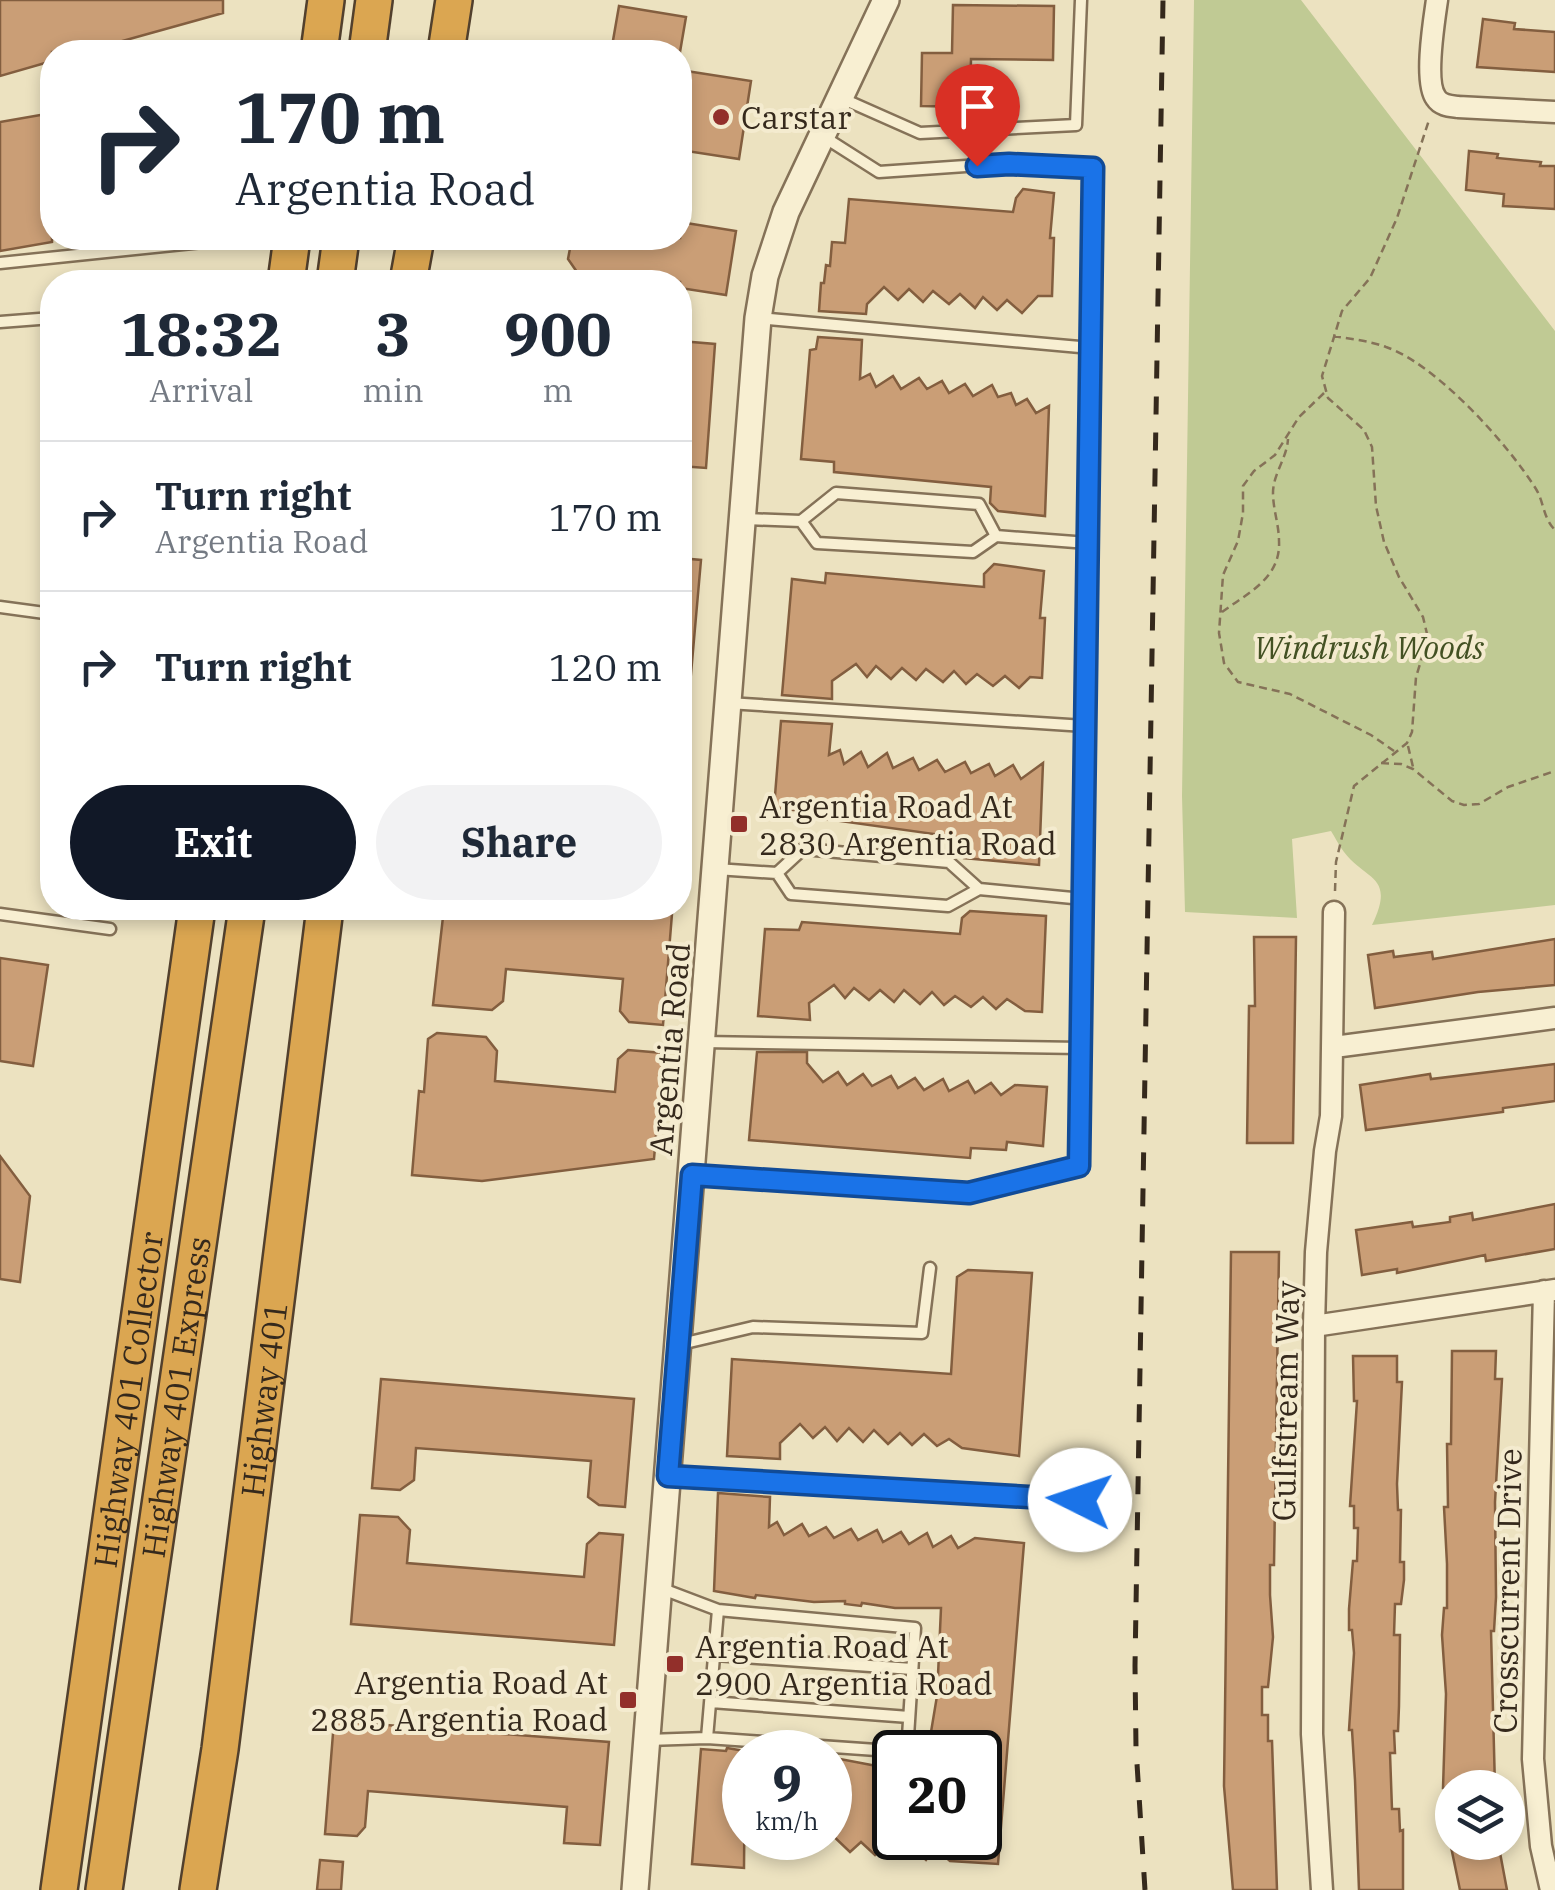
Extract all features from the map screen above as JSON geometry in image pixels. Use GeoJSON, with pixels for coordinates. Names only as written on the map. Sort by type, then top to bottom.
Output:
{"type":"FeatureCollection","features":[{"type":"Feature","properties":{"kind":"highway"},"geometry":{"type":"LineString","coordinates":[[320,40],[326,0]]}},
{"type":"Feature","properties":{"kind":"highway"},"geometry":{"type":"LineString","coordinates":[[369,40],[374,0]]}},
{"type":"Feature","properties":{"kind":"highway"},"geometry":{"type":"LineString","coordinates":[[448,40],[454,0]]}},
{"type":"Feature","properties":{"kind":"highway","name":"Highway 401 Collector"},"geometry":{"type":"LineString","coordinates":[[59,1890],[196,920]]}},
{"type":"Feature","properties":{"kind":"highway","name":"Highway 401 Express"},"geometry":{"type":"LineString","coordinates":[[104,1890],[244,920]]}},
{"type":"Feature","properties":{"kind":"highway","name":"Highway 401"},"geometry":{"type":"LineString","coordinates":[[198,1890],[220,1749],[324,920]]}},
{"type":"Feature","properties":{"kind":"street","name":"Argentia Road"},"geometry":{"type":"LineString","coordinates":[[635,1890],[758,318],[765,276],[786,212],[886,0]]}},
{"type":"Feature","properties":{"kind":"street"},"geometry":{"type":"LineString","coordinates":[[1437,0],[1432,82],[1435,98],[1444,105],[1458,107],[1555,112]]}},
{"type":"Feature","properties":{"kind":"street","name":"Gulfstream Way"},"geometry":{"type":"LineString","coordinates":[[1322,1890],[1312,1734],[1314,1326],[1316,1252],[1331,1116],[1334,912]]}},
{"type":"Feature","properties":{"kind":"street"},"geometry":{"type":"LineString","coordinates":[[1334,1048],[1555,1018]]}},
{"type":"Feature","properties":{"kind":"street"},"geometry":{"type":"LineString","coordinates":[[1314,1326],[1549,1291]]}},
{"type":"Feature","properties":{"kind":"street","name":"Crosscurrent Drive"},"geometry":{"type":"LineString","coordinates":[[1549,1291],[1547,1502],[1533,1759],[1541,1846],[1551,1890]]}},
{"type":"Feature","properties":{"kind":"lane"},"geometry":{"type":"LineString","coordinates":[[840,98],[920,133],[1076,125],[1081,0]]}},
{"type":"Feature","properties":{"kind":"lane"},"geometry":{"type":"LineString","coordinates":[[692,1175],[969,1193],[1079,1166],[1093,168],[1009,164],[879,172],[824,136]]}},
{"type":"Feature","properties":{"kind":"lane"},"geometry":{"type":"LineString","coordinates":[[0,263],[115,250]]}},
{"type":"Feature","properties":{"kind":"lane"},"geometry":{"type":"LineString","coordinates":[[758,318],[1091,348]]}},
{"type":"Feature","properties":{"kind":"lane"},"geometry":{"type":"LineString","coordinates":[[0,322],[40,319]]}},
{"type":"Feature","properties":{"kind":"lane"},"geometry":{"type":"LineString","coordinates":[[742,518],[801,521],[836,493],[979,504],[996,536]]}},
{"type":"Feature","properties":{"kind":"lane"},"geometry":{"type":"LineString","coordinates":[[801,521],[817,544],[973,552],[996,536],[1088,543]]}},
{"type":"Feature","properties":{"kind":"lane"},"geometry":{"type":"LineString","coordinates":[[0,606],[40,612]]}},
{"type":"Feature","properties":{"kind":"lane"},"geometry":{"type":"LineString","coordinates":[[728,703],[1085,726]]}},
{"type":"Feature","properties":{"kind":"lane"},"geometry":{"type":"LineString","coordinates":[[716,868],[777,872],[803,848],[949,862],[979,889]]}},
{"type":"Feature","properties":{"kind":"lane"},"geometry":{"type":"LineString","coordinates":[[777,872],[791,894],[948,906],[979,889],[1083,899]]}},
{"type":"Feature","properties":{"kind":"lane"},"geometry":{"type":"LineString","coordinates":[[0,914],[40,920]]}},
{"type":"Feature","properties":{"kind":"lane"},"geometry":{"type":"LineString","coordinates":[[41,920],[110,930]]}},
{"type":"Feature","properties":{"kind":"lane"},"geometry":{"type":"LineString","coordinates":[[703,1042],[1081,1048]]}},
{"type":"Feature","properties":{"kind":"lane"},"geometry":{"type":"LineString","coordinates":[[677,1345],[753,1327],[922,1333],[930,1268]]}},
{"type":"Feature","properties":{"kind":"lane"},"geometry":{"type":"LineString","coordinates":[[668,1476],[1080,1500]]}},
{"type":"Feature","properties":{"kind":"lane"},"geometry":{"type":"LineString","coordinates":[[657,1586],[718,1610],[915,1628],[908,1730]]}},
{"type":"Feature","properties":{"kind":"lane"},"geometry":{"type":"LineString","coordinates":[[708,1738],[718,1610]]}},
{"type":"Feature","properties":{"kind":"lane"},"geometry":{"type":"LineString","coordinates":[[715,1654],[912,1669]]}},
{"type":"Feature","properties":{"kind":"lane"},"geometry":{"type":"LineString","coordinates":[[711,1702],[909,1718]]}},
{"type":"Feature","properties":{"kind":"lane"},"geometry":{"type":"LineString","coordinates":[[646,1740],[708,1738],[872,1750]]}},
{"type":"Feature","properties":{"kind":"path"},"geometry":{"type":"LineString","coordinates":[[1334,912],[1336,862],[1354,786],[1408,743],[1416,678],[1428,638],[1423,617],[1398,577],[1384,542],[1376,506],[1372,446],[1364,430],[1328,398],[1322,376],[1332,336],[1350,298],[1370,278],[1397,218],[1435,98]]}},
{"type":"Feature","properties":{"kind":"path"},"geometry":{"type":"LineString","coordinates":[[1332,336],[1386,347],[1435,376],[1495,437],[1537,490],[1548,522],[1555,530]]}},
{"type":"Feature","properties":{"kind":"path"},"geometry":{"type":"LineString","coordinates":[[1325,392],[1298,417],[1288,438],[1244,486],[1238,540],[1223,576],[1219,634],[1224,663],[1238,682],[1290,694],[1370,735],[1396,753]]}},
{"type":"Feature","properties":{"kind":"path"},"geometry":{"type":"LineString","coordinates":[[1221,612],[1266,580],[1276,566],[1280,544],[1273,489],[1287,454],[1288,438]]}},
{"type":"Feature","properties":{"kind":"path"},"geometry":{"type":"LineString","coordinates":[[1408,743],[1413,769]]}},
{"type":"Feature","properties":{"kind":"path"},"geometry":{"type":"LineString","coordinates":[[1379,763],[1413,769],[1452,801],[1464,805],[1479,804],[1508,787],[1555,771]]}},
{"type":"Feature","properties":{"kind":"green space","name":"Windrush Woods"},"geometry":{"type":"Polygon","coordinates":[[[1194,0],[1301,0],[1555,331],[1555,905],[1372,925],[1379,909],[1379,888],[1344,852],[1331,831],[1292,839],[1297,918],[1185,912],[1182,796],[1194,0]]]}},
{"type":"Feature","properties":{"kind":"building"},"geometry":{"type":"Polygon","coordinates":[[[0,0],[223,0],[223,13],[126,40],[40,40],[40,64],[0,76],[0,0]]]}},
{"type":"Feature","properties":{"kind":"building"},"geometry":{"type":"Polygon","coordinates":[[[953,5],[1054,6],[1053,60],[971,59],[970,107],[921,106],[922,53],[952,53],[953,5]]]}},
{"type":"Feature","properties":{"kind":"building"},"geometry":{"type":"Polygon","coordinates":[[[619,6],[686,17],[682,40],[613,40],[619,6]]]}},
{"type":"Feature","properties":{"kind":"building"},"geometry":{"type":"Polygon","coordinates":[[[1483,19],[1515,23],[1514,29],[1555,32],[1555,72],[1477,67],[1483,19]]]}},
{"type":"Feature","properties":{"kind":"building"},"geometry":{"type":"Polygon","coordinates":[[[692,72],[751,81],[739,159],[692,152],[692,72]]]}},
{"type":"Feature","properties":{"kind":"building"},"geometry":{"type":"Polygon","coordinates":[[[40,115],[40,244],[0,251],[0,122],[40,115]]]}},
{"type":"Feature","properties":{"kind":"building"},"geometry":{"type":"Polygon","coordinates":[[[1469,151],[1555,166],[1555,209],[1503,206],[1504,194],[1466,190],[1469,151]]]}},
{"type":"Feature","properties":{"kind":"building"},"geometry":{"type":"Polygon","coordinates":[[[1023,189],[1054,193],[1050,238],[1054,238],[1052,296],[1038,296],[1022,313],[1007,300],[997,310],[983,297],[975,308],[960,294],[949,304],[933,291],[923,302],[909,289],[898,300],[884,287],[867,304],[866,314],[819,311],[821,283],[826,265],[830,266],[832,242],[845,243],[849,199],[1013,212],[1023,189]]]}},
{"type":"Feature","properties":{"kind":"building"},"geometry":{"type":"Polygon","coordinates":[[[692,224],[736,231],[726,295],[692,290],[692,270],[576,270],[568,259],[570,250],[692,250],[692,224]]]}},
{"type":"Feature","properties":{"kind":"building"},"geometry":{"type":"Polygon","coordinates":[[[818,337],[862,340],[860,379],[870,374],[876,387],[893,376],[901,389],[919,378],[927,389],[942,381],[949,393],[965,384],[973,396],[992,385],[998,397],[1011,393],[1016,405],[1027,399],[1036,413],[1049,406],[1045,516],[998,511],[990,503],[991,487],[834,472],[834,462],[801,459],[810,350],[816,349],[818,337]]]}},
{"type":"Feature","properties":{"kind":"building"},"geometry":{"type":"Polygon","coordinates":[[[692,342],[715,344],[706,468],[692,467],[692,342]]]}},
{"type":"Feature","properties":{"kind":"building"},"geometry":{"type":"Polygon","coordinates":[[[692,559],[701,560],[692,662],[692,559]]]}},
{"type":"Feature","properties":{"kind":"building"},"geometry":{"type":"Polygon","coordinates":[[[994,564],[1044,571],[1040,618],[1045,618],[1042,678],[1030,677],[1019,688],[1005,676],[993,686],[977,674],[966,684],[954,671],[943,682],[926,669],[916,680],[902,668],[891,679],[876,666],[867,677],[856,664],[832,681],[832,699],[782,695],[792,579],[825,583],[826,573],[984,587],[984,574],[994,564]]]}},
{"type":"Feature","properties":{"kind":"building"},"geometry":{"type":"Polygon","coordinates":[[[781,721],[832,724],[829,755],[840,750],[844,764],[861,752],[868,767],[887,753],[893,768],[913,758],[919,770],[937,760],[945,772],[965,762],[971,773],[989,764],[995,776],[1013,765],[1021,779],[1043,763],[1039,865],[964,858],[963,838],[811,817],[811,812],[774,808],[781,721]]]}},
{"type":"Feature","properties":{"kind":"building"},"geometry":{"type":"Polygon","coordinates":[[[970,911],[1046,916],[1042,1012],[1025,1011],[1007,999],[996,1009],[983,997],[971,1007],[955,996],[944,1005],[932,992],[920,1004],[904,990],[894,1002],[880,990],[869,1000],[854,988],[845,998],[834,985],[809,1003],[810,1020],[758,1016],[765,929],[799,930],[802,922],[960,934],[962,918],[970,911]]]}},
{"type":"Feature","properties":{"kind":"building"},"geometry":{"type":"Polygon","coordinates":[[[443,920],[672,920],[663,1025],[629,1022],[620,1011],[623,979],[506,969],[503,1001],[492,1010],[433,1005],[443,920]]]}},
{"type":"Feature","properties":{"kind":"building"},"geometry":{"type":"Polygon","coordinates":[[[1254,937],[1296,937],[1293,1143],[1247,1143],[1249,1006],[1255,1006],[1254,937]]]}},
{"type":"Feature","properties":{"kind":"building"},"geometry":{"type":"Polygon","coordinates":[[[1555,939],[1555,985],[1375,1008],[1368,955],[1393,951],[1394,957],[1432,952],[1433,959],[1555,939]]]}},
{"type":"Feature","properties":{"kind":"building"},"geometry":{"type":"Polygon","coordinates":[[[0,958],[48,965],[33,1066],[0,1061],[0,958]]]}},
{"type":"Feature","properties":{"kind":"building"},"geometry":{"type":"Polygon","coordinates":[[[437,1033],[486,1037],[497,1051],[495,1081],[615,1092],[618,1059],[628,1050],[663,1053],[654,1159],[482,1181],[412,1175],[428,1039],[437,1033]]]}},
{"type":"Feature","properties":{"kind":"building"},"geometry":{"type":"Polygon","coordinates":[[[757,1052],[807,1052],[807,1063],[823,1082],[838,1072],[847,1085],[863,1074],[872,1086],[891,1076],[898,1088],[915,1078],[924,1090],[943,1079],[949,1091],[968,1081],[975,1093],[991,1083],[1001,1095],[1015,1085],[1047,1087],[1043,1146],[1007,1142],[1006,1150],[971,1148],[970,1158],[749,1140],[757,1052]]]}},
{"type":"Feature","properties":{"kind":"building"},"geometry":{"type":"Polygon","coordinates":[[[1555,1064],[1555,1101],[1366,1130],[1360,1085],[1430,1074],[1431,1079],[1555,1064]]]}},
{"type":"Feature","properties":{"kind":"building"},"geometry":{"type":"Polygon","coordinates":[[[0,1156],[30,1196],[20,1282],[0,1279],[0,1156]]]}},
{"type":"Feature","properties":{"kind":"building"},"geometry":{"type":"Polygon","coordinates":[[[1555,1204],[1555,1249],[1486,1261],[1485,1255],[1397,1273],[1397,1269],[1362,1275],[1356,1230],[1412,1222],[1413,1227],[1450,1222],[1450,1217],[1472,1213],[1473,1220],[1555,1204]]]}},
{"type":"Feature","properties":{"kind":"building"},"geometry":{"type":"Polygon","coordinates":[[[1231,1252],[1279,1252],[1274,1565],[1270,1565],[1273,1637],[1268,1687],[1262,1687],[1262,1715],[1268,1715],[1268,1741],[1272,1741],[1277,1890],[1233,1890],[1224,1786],[1231,1252]]]}},
{"type":"Feature","properties":{"kind":"building"},"geometry":{"type":"Polygon","coordinates":[[[968,1270],[1032,1273],[1019,1456],[962,1448],[949,1439],[937,1446],[924,1434],[912,1445],[900,1433],[888,1444],[874,1430],[863,1442],[849,1428],[837,1441],[825,1427],[813,1438],[800,1424],[780,1443],[780,1459],[727,1456],[732,1359],[951,1374],[957,1277],[968,1270]]]}},
{"type":"Feature","properties":{"kind":"building"},"geometry":{"type":"Polygon","coordinates":[[[1452,1351],[1496,1351],[1495,1379],[1502,1379],[1495,1502],[1496,1597],[1491,1631],[1495,1770],[1444,1770],[1446,1694],[1442,1635],[1447,1608],[1444,1507],[1448,1507],[1447,1444],[1451,1444],[1452,1351]]]}},
{"type":"Feature","properties":{"kind":"building"},"geometry":{"type":"Polygon","coordinates":[[[1353,1356],[1397,1356],[1397,1382],[1402,1382],[1397,1484],[1404,1580],[1401,1604],[1395,1604],[1394,1635],[1400,1635],[1399,1706],[1395,1753],[1390,1753],[1392,1809],[1399,1809],[1400,1831],[1403,1830],[1403,1890],[1359,1890],[1349,1730],[1354,1653],[1349,1609],[1358,1528],[1354,1528],[1354,1506],[1350,1506],[1357,1401],[1353,1356]]]}},
{"type":"Feature","properties":{"kind":"building"},"geometry":{"type":"Polygon","coordinates":[[[381,1379],[634,1399],[625,1507],[599,1505],[588,1497],[591,1461],[416,1448],[414,1480],[400,1490],[372,1488],[381,1379]]]}},
{"type":"Feature","properties":{"kind":"building"},"geometry":{"type":"Polygon","coordinates":[[[718,1493],[770,1497],[769,1527],[777,1522],[784,1535],[802,1524],[809,1536],[826,1527],[834,1538],[851,1529],[858,1540],[877,1530],[883,1542],[901,1532],[909,1544],[927,1533],[933,1547],[951,1536],[958,1548],[975,1538],[1024,1543],[1002,1815],[1002,1730],[931,1730],[941,1608],[862,1603],[861,1606],[845,1601],[814,1602],[756,1595],[755,1598],[714,1591],[718,1493]]]}},
{"type":"Feature","properties":{"kind":"building"},"geometry":{"type":"Polygon","coordinates":[[[360,1515],[398,1517],[410,1530],[407,1563],[584,1577],[587,1544],[599,1533],[623,1535],[614,1645],[351,1624],[360,1515]]]}},
{"type":"Feature","properties":{"kind":"building"},"geometry":{"type":"Polygon","coordinates":[[[334,1721],[609,1742],[600,1845],[564,1843],[567,1807],[368,1791],[365,1827],[357,1836],[325,1834],[334,1721]]]}},
{"type":"Feature","properties":{"kind":"building"},"geometry":{"type":"Polygon","coordinates":[[[701,1749],[722,1751],[722,1860],[744,1860],[744,1868],[692,1864],[701,1749]]]}},
{"type":"Feature","properties":{"kind":"building"},"geometry":{"type":"Polygon","coordinates":[[[852,1761],[872,1765],[872,1852],[861,1842],[852,1850],[852,1761]]]}},
{"type":"Feature","properties":{"kind":"building"},"geometry":{"type":"Polygon","coordinates":[[[320,1860],[343,1862],[341,1890],[317,1890],[320,1860]]]}},
{"type":"Feature","properties":{"kind":"building"},"geometry":{"type":"Polygon","coordinates":[[[949,1860],[998,1860],[998,1864],[949,1860]]]}},
{"type":"Feature","properties":{"kind":"building"},"geometry":{"type":"Polygon","coordinates":[[[1454,1860],[1501,1860],[1507,1890],[1460,1890],[1454,1860]]]}},
{"type":"Feature","properties":{"kind":"railway"},"geometry":{"type":"LineString","coordinates":[[1145,1890],[1135,1666],[1163,0]]}},
{"type":"Feature","properties":{"kind":"place","name":"Carstar"},"geometry":{"type":"Point","coordinates":[721,117]}},
{"type":"Feature","properties":{"kind":"place","name":"Argentia Road At 2830 Argentia Road"},"geometry":{"type":"Point","coordinates":[739,824]}},
{"type":"Feature","properties":{"kind":"place","name":"Argentia Road At 2900 Argentia Road"},"geometry":{"type":"Point","coordinates":[675,1664]}},
{"type":"Feature","properties":{"kind":"place","name":"Argentia Road At 2885 Argentia Road"},"geometry":{"type":"Point","coordinates":[628,1700]}},
{"type":"Feature","properties":{"kind":"route"},"geometry":{"type":"LineString","coordinates":[[977,166],[1093,168],[1079,1166],[969,1193],[692,1175],[668,1476],[1080,1500]]}}]}
